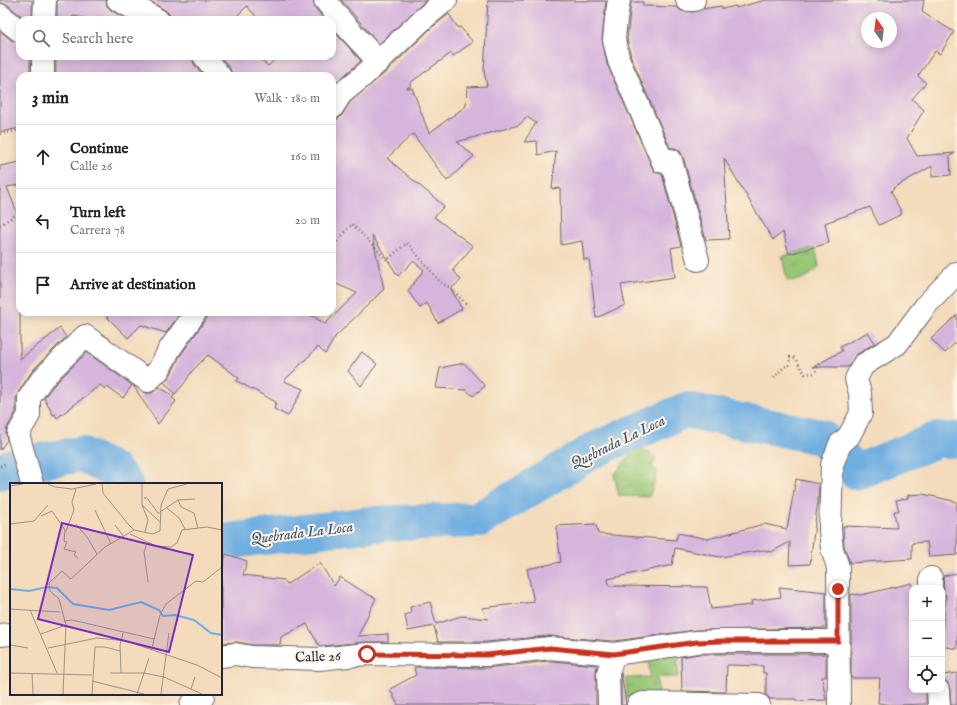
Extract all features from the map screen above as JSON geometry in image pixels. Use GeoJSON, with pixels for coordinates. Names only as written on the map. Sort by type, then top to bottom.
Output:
{"type":"FeatureCollection","features":[{"type":"Feature","properties":{"kind":"street"},"geometry":{"type":"LineString","coordinates":[[44,16],[45,0]]}},
{"type":"Feature","properties":{"kind":"street"},"geometry":{"type":"LineString","coordinates":[[118,0],[143,14],[145,12],[152,16]]}},
{"type":"Feature","properties":{"kind":"street"},"geometry":{"type":"LineString","coordinates":[[326,0],[344,24],[379,62]]}},
{"type":"Feature","properties":{"kind":"street"},"geometry":{"type":"LineString","coordinates":[[336,102],[341,94],[379,62],[423,19],[446,0]]}},
{"type":"Feature","properties":{"kind":"street"},"geometry":{"type":"LineString","coordinates":[[619,0],[614,40],[619,61],[663,162],[671,160],[698,260]]}},
{"type":"Feature","properties":{"kind":"street"},"geometry":{"type":"LineString","coordinates":[[687,0],[694,0]]}},
{"type":"Feature","properties":{"kind":"street"},"geometry":{"type":"LineString","coordinates":[[0,15],[16,28]]}},
{"type":"Feature","properties":{"kind":"street"},"geometry":{"type":"LineString","coordinates":[[43,60],[43,72]]}},
{"type":"Feature","properties":{"kind":"street"},"geometry":{"type":"LineString","coordinates":[[207,60],[217,72]]}},
{"type":"Feature","properties":{"kind":"street"},"geometry":{"type":"LineString","coordinates":[[839,705],[838,567],[832,548],[830,530],[832,465],[840,444],[849,436],[861,413],[860,393],[856,379],[863,365],[897,344],[927,304],[957,273]]}},
{"type":"Feature","properties":{"kind":"street"},"geometry":{"type":"LineString","coordinates":[[32,483],[18,434],[29,415],[29,398],[42,379],[85,336],[148,381],[159,370],[168,350],[193,316]]}},
{"type":"Feature","properties":{"kind":"street"},"geometry":{"type":"LineString","coordinates":[[0,635],[10,634]]}},
{"type":"Feature","properties":{"kind":"street","name":"Calle 26"},"geometry":{"type":"LineString","coordinates":[[222,656],[235,654],[252,657],[319,660],[367,654],[487,655],[550,648],[614,654],[697,642],[838,641]]}},
{"type":"Feature","properties":{"kind":"street"},"geometry":{"type":"LineString","coordinates":[[609,705],[608,673],[614,654]]}},
{"type":"Feature","properties":{"kind":"street"},"geometry":{"type":"LineString","coordinates":[[938,693],[939,705]]}},
{"type":"Feature","properties":{"kind":"street"},"geometry":{"type":"LineString","coordinates":[[638,705],[643,703],[759,705]]}},
{"type":"Feature","properties":{"kind":"path"},"geometry":{"type":"LineString","coordinates":[[0,134],[16,131]]}},
{"type":"Feature","properties":{"kind":"path"},"geometry":{"type":"LineString","coordinates":[[0,225],[16,215]]}},
{"type":"Feature","properties":{"kind":"path"},"geometry":{"type":"LineString","coordinates":[[336,243],[352,224],[387,260],[407,243],[442,284],[451,288],[468,306]]}},
{"type":"Feature","properties":{"kind":"path"},"geometry":{"type":"LineString","coordinates":[[774,378],[779,374],[783,367],[789,365],[790,357],[795,358],[805,374],[815,373],[822,362]]}},
{"type":"Feature","properties":{"kind":"green space"},"geometry":{"type":"Polygon","coordinates":[[[815,248],[819,266],[816,270],[801,280],[787,280],[782,256],[815,248]]]}},
{"type":"Feature","properties":{"kind":"green space"},"geometry":{"type":"Polygon","coordinates":[[[638,445],[656,458],[652,466],[658,472],[649,497],[619,496],[614,475],[638,445]]]}},
{"type":"Feature","properties":{"kind":"green space"},"geometry":{"type":"Polygon","coordinates":[[[678,651],[678,677],[657,677],[658,696],[627,698],[626,678],[650,677],[648,653],[678,651]]]}},
{"type":"Feature","properties":{"kind":"building"},"geometry":{"type":"Polygon","coordinates":[[[0,0],[32,0],[32,16],[21,16],[8,5],[0,3],[0,0]]]}},
{"type":"Feature","properties":{"kind":"building"},"geometry":{"type":"Polygon","coordinates":[[[57,0],[106,0],[107,6],[121,16],[73,16],[57,16],[57,0]]]}},
{"type":"Feature","properties":{"kind":"building"},"geometry":{"type":"Polygon","coordinates":[[[148,0],[313,0],[315,8],[322,16],[256,16],[247,6],[237,16],[169,16],[165,10],[148,0]]]}},
{"type":"Feature","properties":{"kind":"building"},"geometry":{"type":"Polygon","coordinates":[[[341,0],[426,0],[379,44],[341,0]]]}},
{"type":"Feature","properties":{"kind":"building"},"geometry":{"type":"Polygon","coordinates":[[[488,0],[606,1],[602,39],[607,64],[652,167],[655,172],[662,174],[681,246],[671,248],[675,277],[621,285],[625,305],[596,318],[589,259],[584,260],[582,241],[561,245],[560,188],[552,189],[556,151],[538,155],[537,141],[524,142],[536,123],[527,117],[519,125],[457,142],[474,156],[447,181],[413,134],[387,158],[444,206],[434,217],[473,246],[453,270],[461,280],[451,289],[462,309],[438,323],[427,303],[420,308],[408,291],[424,270],[413,261],[398,276],[372,235],[384,289],[335,337],[325,354],[318,347],[284,381],[303,389],[288,416],[274,409],[276,402],[237,381],[239,378],[208,355],[193,370],[175,394],[164,382],[170,376],[180,356],[207,316],[312,316],[325,324],[333,316],[336,316],[336,313],[357,293],[336,284],[336,119],[342,115],[350,102],[387,71],[431,28],[449,14],[458,28],[460,27],[473,42],[453,56],[451,53],[410,83],[411,85],[407,88],[412,88],[429,133],[466,106],[467,87],[487,86],[484,71],[488,0]]]}},
{"type":"Feature","properties":{"kind":"building"},"geometry":{"type":"Polygon","coordinates":[[[765,0],[924,0],[922,12],[954,32],[940,54],[935,51],[918,76],[926,83],[912,99],[924,110],[907,138],[917,156],[955,153],[950,156],[951,175],[932,177],[932,166],[893,188],[894,189],[891,191],[902,214],[879,225],[870,207],[825,223],[829,243],[789,254],[783,232],[773,240],[724,158],[729,239],[706,240],[683,157],[680,151],[675,148],[670,148],[631,57],[627,39],[631,2],[643,2],[643,6],[677,7],[681,11],[694,12],[702,9],[722,6],[722,9],[736,6],[736,8],[765,0]]]}},
{"type":"Feature","properties":{"kind":"building"},"geometry":{"type":"Polygon","coordinates":[[[0,31],[12,41],[16,42],[16,60],[30,60],[30,72],[16,72],[16,129],[0,132],[0,31]]]}},
{"type":"Feature","properties":{"kind":"building"},"geometry":{"type":"Polygon","coordinates":[[[336,33],[361,61],[336,83],[336,72],[231,72],[230,68],[223,60],[261,60],[268,66],[275,60],[336,60],[336,33]]]}},
{"type":"Feature","properties":{"kind":"building"},"geometry":{"type":"Polygon","coordinates":[[[56,60],[193,60],[194,64],[201,72],[56,72],[56,60]]]}},
{"type":"Feature","properties":{"kind":"building"},"geometry":{"type":"Polygon","coordinates":[[[16,163],[16,186],[7,187],[16,210],[16,316],[20,316],[20,359],[60,328],[66,337],[33,370],[19,391],[16,398],[16,412],[7,428],[7,440],[0,450],[0,166],[16,163]]]}},
{"type":"Feature","properties":{"kind":"building"},"geometry":{"type":"Polygon","coordinates":[[[957,315],[957,341],[945,353],[931,339],[957,315]]]}},
{"type":"Feature","properties":{"kind":"building"},"geometry":{"type":"Polygon","coordinates":[[[106,316],[178,316],[166,333],[141,325],[128,338],[106,316]]]}},
{"type":"Feature","properties":{"kind":"building"},"geometry":{"type":"Polygon","coordinates":[[[868,332],[875,343],[856,355],[848,367],[813,367],[842,351],[840,347],[868,332]]]}},
{"type":"Feature","properties":{"kind":"building"},"geometry":{"type":"Polygon","coordinates":[[[86,352],[132,385],[123,398],[107,387],[105,389],[100,385],[57,418],[55,414],[53,415],[44,398],[52,387],[82,358],[86,352]]]}},
{"type":"Feature","properties":{"kind":"building"},"geometry":{"type":"Polygon","coordinates":[[[362,352],[377,364],[361,386],[348,371],[362,352]]]}},
{"type":"Feature","properties":{"kind":"building"},"geometry":{"type":"Polygon","coordinates":[[[464,363],[485,386],[473,396],[466,390],[436,388],[440,368],[464,363]]]}},
{"type":"Feature","properties":{"kind":"building"},"geometry":{"type":"Polygon","coordinates":[[[133,385],[146,393],[152,393],[159,387],[174,396],[172,398],[176,401],[158,424],[133,385]]]}},
{"type":"Feature","properties":{"kind":"building"},"geometry":{"type":"Polygon","coordinates":[[[796,479],[819,484],[810,564],[789,565],[790,542],[771,552],[764,550],[720,557],[675,548],[672,565],[608,579],[609,586],[707,587],[711,609],[752,605],[751,601],[781,597],[779,587],[826,592],[826,628],[696,630],[614,641],[549,636],[486,642],[438,642],[434,626],[408,631],[405,615],[411,613],[410,607],[430,602],[436,624],[461,616],[488,619],[482,608],[534,602],[527,569],[561,562],[556,526],[596,524],[598,534],[676,540],[678,533],[708,539],[764,524],[787,529],[796,479]]]}},
{"type":"Feature","properties":{"kind":"building"},"geometry":{"type":"Polygon","coordinates":[[[923,494],[957,502],[957,555],[929,557],[927,542],[912,543],[912,559],[850,563],[844,546],[843,526],[897,528],[894,511],[899,511],[896,500],[908,498],[908,495],[923,494]]]}},
{"type":"Feature","properties":{"kind":"building"},"geometry":{"type":"Polygon","coordinates":[[[226,554],[247,561],[243,575],[284,580],[287,584],[320,563],[334,586],[340,577],[376,598],[358,636],[388,634],[388,642],[366,642],[321,646],[318,644],[307,624],[281,637],[280,645],[253,645],[237,642],[222,643],[222,569],[226,554]]]}},
{"type":"Feature","properties":{"kind":"building"},"geometry":{"type":"Polygon","coordinates":[[[957,573],[957,649],[945,647],[946,595],[943,576],[957,573]]]}},
{"type":"Feature","properties":{"kind":"building"},"geometry":{"type":"Polygon","coordinates":[[[912,583],[912,585],[909,585],[909,693],[926,693],[926,704],[895,705],[878,703],[880,678],[851,678],[851,594],[861,595],[912,583]]]}},
{"type":"Feature","properties":{"kind":"building"},"geometry":{"type":"Polygon","coordinates":[[[698,654],[826,654],[826,677],[822,677],[826,700],[796,701],[796,699],[770,699],[766,695],[766,673],[763,673],[763,666],[727,665],[726,692],[682,691],[681,657],[698,654]]]}},
{"type":"Feature","properties":{"kind":"building"},"geometry":{"type":"Polygon","coordinates":[[[550,661],[597,665],[596,705],[398,705],[390,689],[416,675],[414,668],[418,667],[487,668],[550,661]]]}},
{"type":"Feature","properties":{"kind":"building"},"geometry":{"type":"Polygon","coordinates":[[[621,673],[626,703],[626,705],[621,705],[621,673]]]}},
{"type":"Feature","properties":{"kind":"building"},"geometry":{"type":"Polygon","coordinates":[[[957,673],[957,705],[951,705],[950,689],[948,683],[945,680],[945,675],[957,673]]]}},
{"type":"Feature","properties":{"kind":"waterway","name":"Quebrada La Loca"},"geometry":{"type":"LineString","coordinates":[[222,542],[373,524],[478,520],[594,450],[686,410],[821,437],[857,472],[936,440],[957,440]]}},
{"type":"Feature","properties":{"kind":"waterway","name":"Quebrada La Loca"},"geometry":{"type":"LineString","coordinates":[[0,472],[12,466],[81,454],[113,470],[124,483]]}},
{"type":"Feature","properties":{"kind":"route"},"geometry":{"type":"LineString","coordinates":[[367,654],[487,655],[550,648],[614,654],[697,642],[838,641],[838,589]]}}]}
